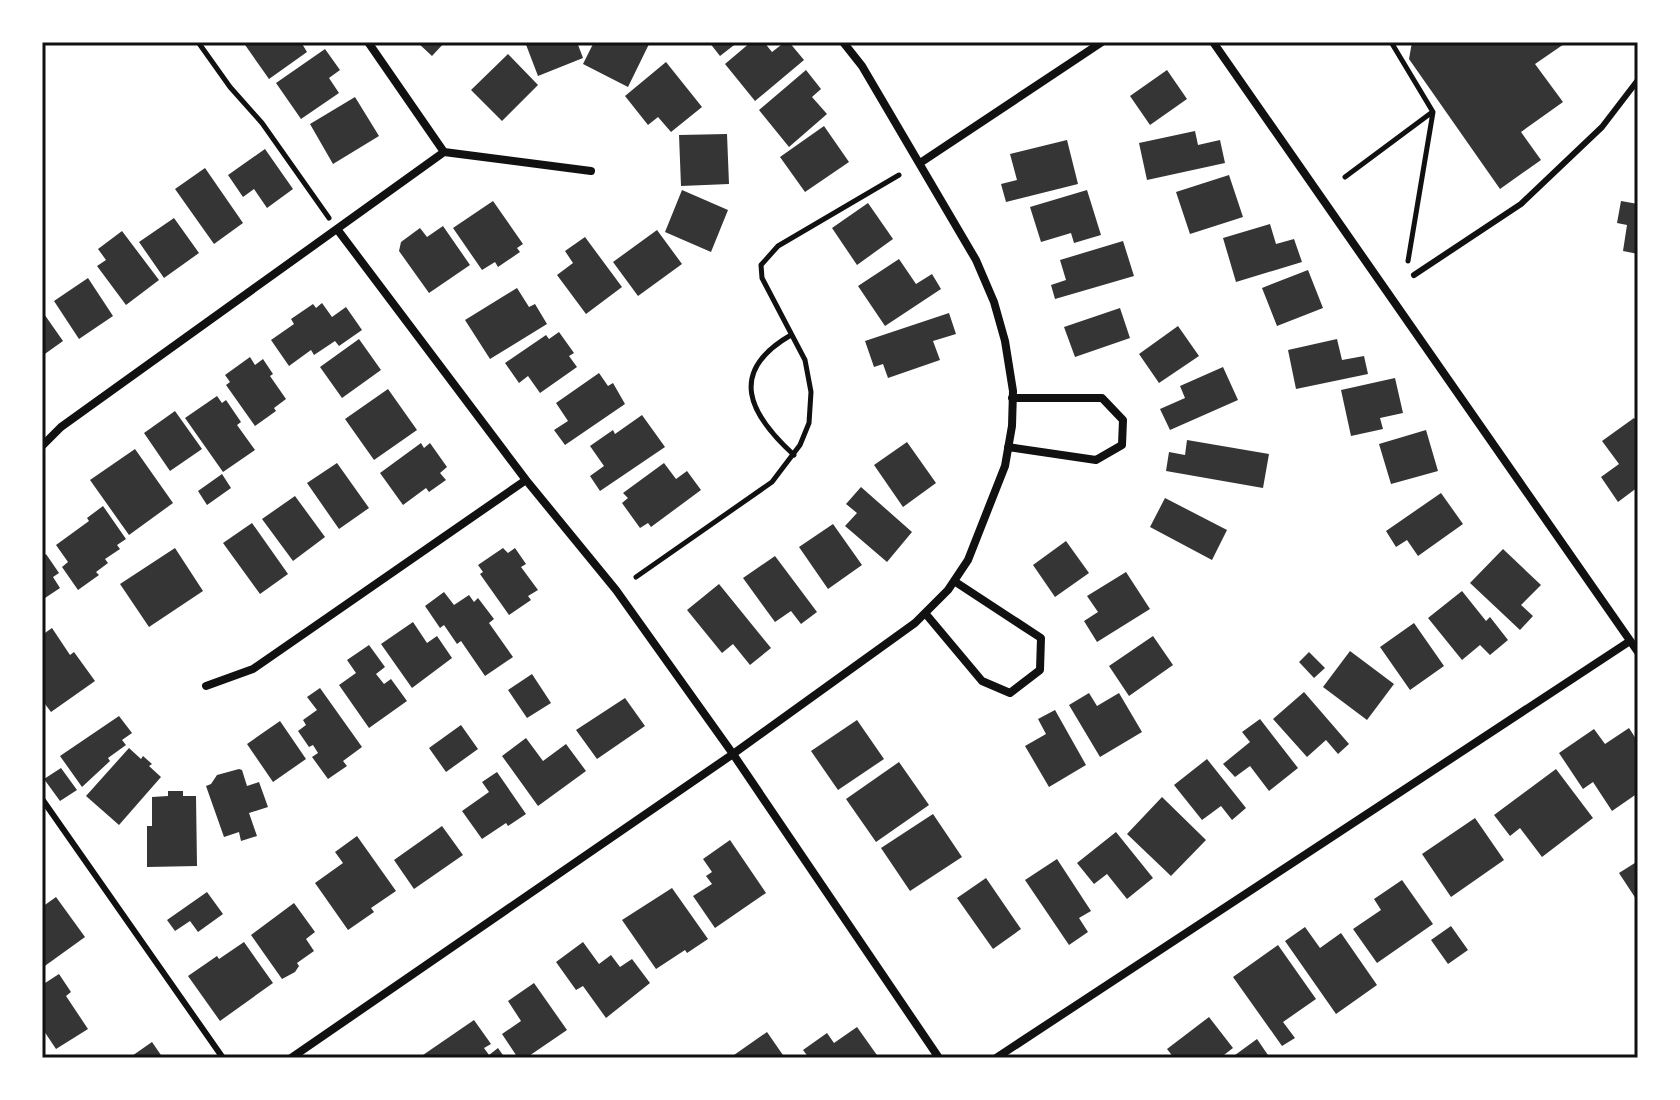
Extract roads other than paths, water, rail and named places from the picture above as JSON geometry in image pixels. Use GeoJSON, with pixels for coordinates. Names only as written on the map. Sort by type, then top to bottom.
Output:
{"type":"FeatureCollection","features":[{"type":"Feature","properties":{"kind":"street"},"geometry":{"type":"LineString","coordinates":[[368,42],[444,152]]}},
{"type":"Feature","properties":{"kind":"street"},"geometry":{"type":"LineString","coordinates":[[291,1058],[733,754],[925,613],[968,560],[992,503],[1012,426],[1005,341],[994,302],[976,260],[862,66],[843,42]]}},
{"type":"Feature","properties":{"kind":"street"},"geometry":{"type":"LineString","coordinates":[[920,163],[1102,42]]}},
{"type":"Feature","properties":{"kind":"street"},"geometry":{"type":"LineString","coordinates":[[1213,42],[1638,652]]}},
{"type":"Feature","properties":{"kind":"street"},"geometry":{"type":"LineString","coordinates":[[42,446],[61,427],[444,152],[591,171]]}},
{"type":"Feature","properties":{"kind":"street"},"geometry":{"type":"LineString","coordinates":[[337,229],[526,480],[616,590],[733,754],[939,1058]]}},
{"type":"Feature","properties":{"kind":"street"},"geometry":{"type":"LineString","coordinates":[[1008,447],[1096,460],[1122,445],[1123,420],[1102,398],[1012,398]]}},
{"type":"Feature","properties":{"kind":"street"},"geometry":{"type":"LineString","coordinates":[[206,686],[253,669],[526,480]]}},
{"type":"Feature","properties":{"kind":"street"},"geometry":{"type":"LineString","coordinates":[[925,613],[982,681],[1010,693],[1040,670],[1041,638],[954,581]]}},
{"type":"Feature","properties":{"kind":"street"},"geometry":{"type":"LineString","coordinates":[[996,1058],[1630,641]]}},
{"type":"Feature","properties":{"kind":"lane"},"geometry":{"type":"LineString","coordinates":[[1414,275],[1521,204],[1602,127],[1638,80]]}},
{"type":"Feature","properties":{"kind":"lane"},"geometry":{"type":"LineString","coordinates":[[42,799],[223,1058]]}}]}
